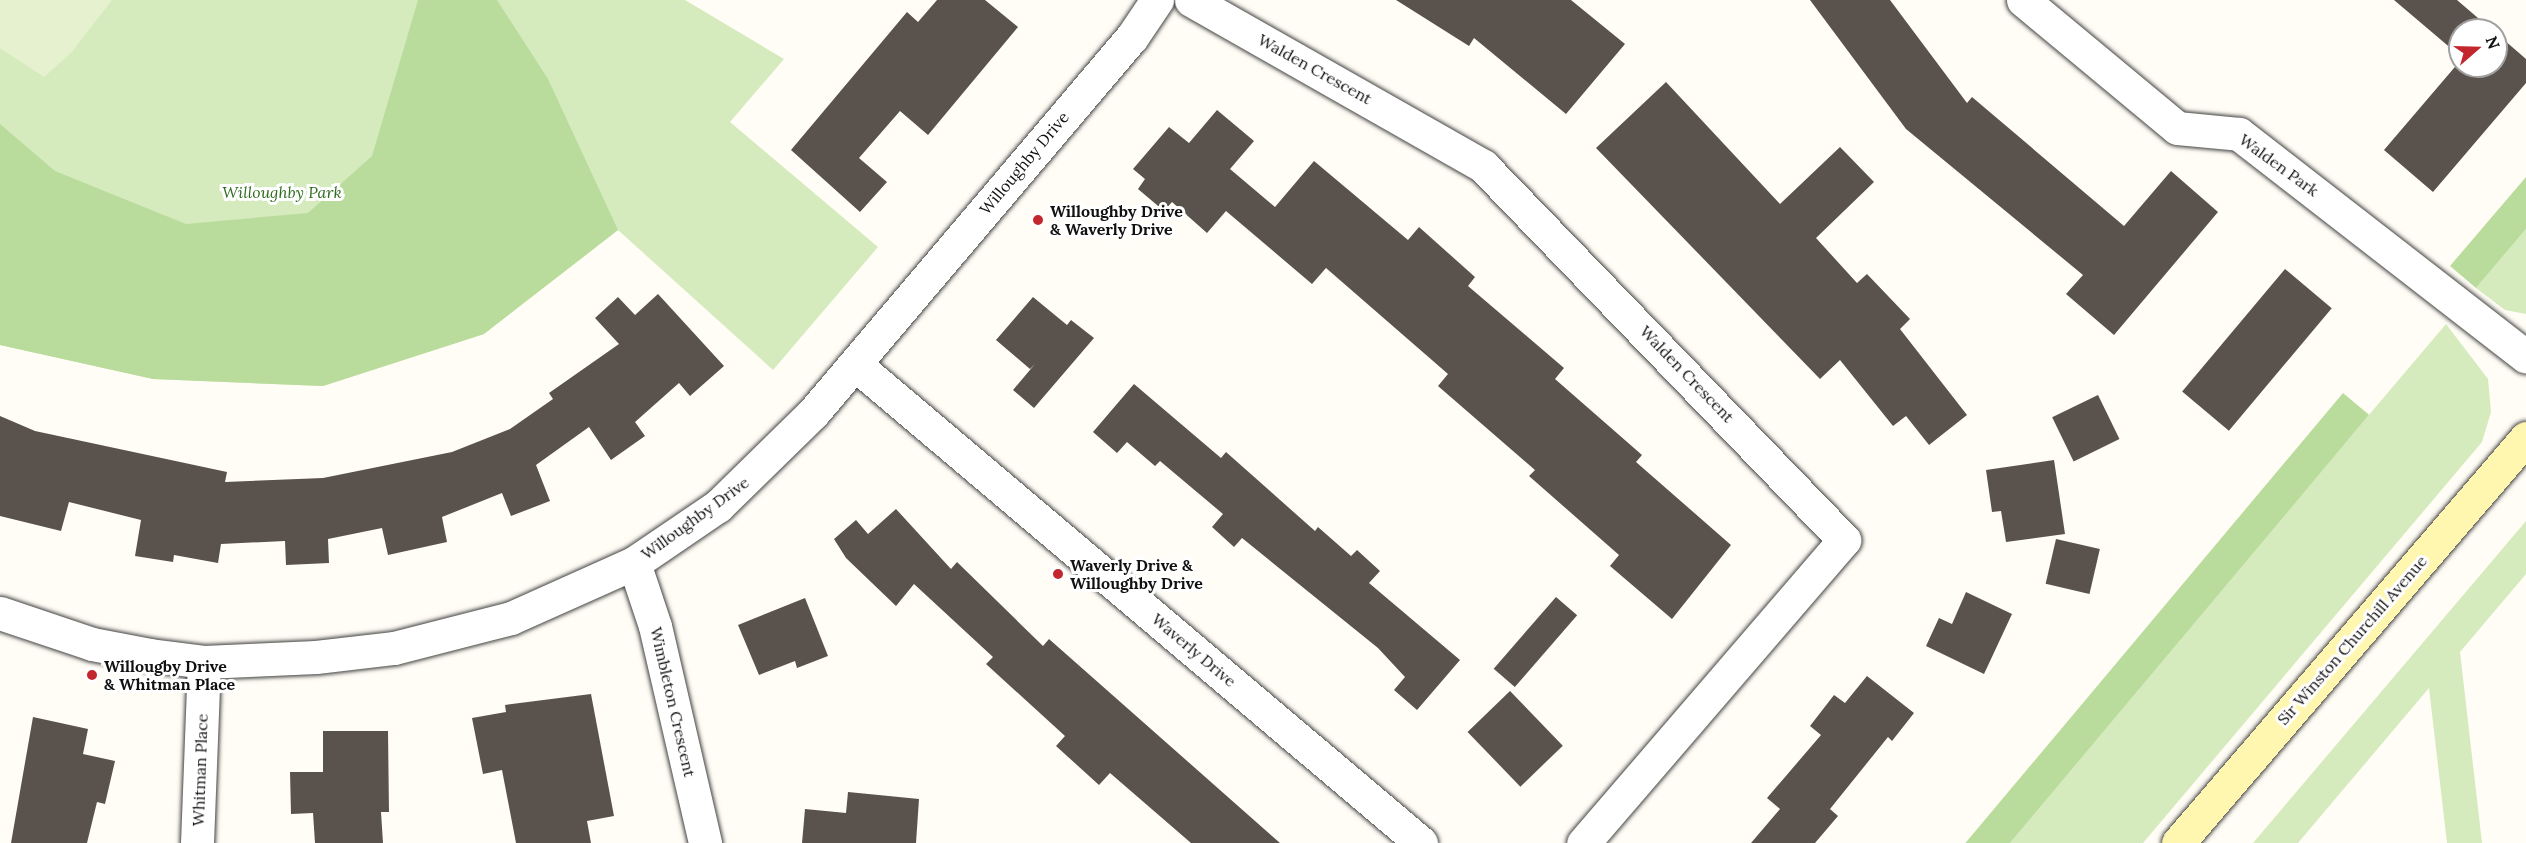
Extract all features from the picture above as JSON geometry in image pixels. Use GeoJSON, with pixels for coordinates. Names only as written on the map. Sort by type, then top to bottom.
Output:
{"type":"FeatureCollection","features":[{"type":"Feature","properties":{"kind":"main road","name":"Sir Winston Churchill Avenue"},"geometry":{"type":"LineString","coordinates":[[2178,843],[2526,438]]}},
{"type":"Feature","properties":{"kind":"street","name":"Willoughby Drive"},"geometry":{"type":"LineString","coordinates":[[0,613],[92,644],[204,662],[394,648],[511,618],[634,563],[754,474],[856,365],[1132,37],[1157,0]]}},
{"type":"Feature","properties":{"kind":"street","name":"Walden Crescent"},"geometry":{"type":"LineString","coordinates":[[1191,0],[1483,166],[1844,540],[1583,843]]}},
{"type":"Feature","properties":{"kind":"street","name":"Walden Park"},"geometry":{"type":"LineString","coordinates":[[2023,0],[2177,128],[2239,134],[2526,357]]}},
{"type":"Feature","properties":{"kind":"street","name":"Waverly Drive"},"geometry":{"type":"LineString","coordinates":[[856,365],[1422,843]]}},
{"type":"Feature","properties":{"kind":"street","name":"Wimbleton Crescent"},"geometry":{"type":"LineString","coordinates":[[634,563],[655,626],[705,843]]}},
{"type":"Feature","properties":{"kind":"street","name":"Whitman Place"},"geometry":{"type":"LineString","coordinates":[[197,843],[204,662]]}},
{"type":"Feature","properties":{"kind":"green space","name":"Willoughby Park"},"geometry":{"type":"Polygon","coordinates":[[[0,0],[685,0],[784,59],[730,122],[878,247],[773,370],[618,230],[484,334],[323,386],[153,379],[0,345],[0,0]]]}},
{"type":"Feature","properties":{"kind":"green space"},"geometry":{"type":"Polygon","coordinates":[[[0,0],[112,0],[71,53],[44,77],[0,48],[0,0]]]}},
{"type":"Feature","properties":{"kind":"green space"},"geometry":{"type":"Polygon","coordinates":[[[418,0],[497,0],[548,79],[618,230],[484,334],[323,386],[153,379],[0,345],[0,124],[55,171],[186,224],[308,213],[372,156],[418,0]]]}},
{"type":"Feature","properties":{"kind":"green space"},"geometry":{"type":"Polygon","coordinates":[[[2526,177],[2526,229],[2476,288],[2450,266],[2526,177]]]}},
{"type":"Feature","properties":{"kind":"green space"},"geometry":{"type":"Polygon","coordinates":[[[2526,229],[2526,314],[2505,310],[2476,288],[2526,229]]]}},
{"type":"Feature","properties":{"kind":"green space"},"geometry":{"type":"Polygon","coordinates":[[[2446,324],[2488,379],[2491,412],[2482,442],[2143,843],[2006,843],[2446,324]]]}},
{"type":"Feature","properties":{"kind":"green space"},"geometry":{"type":"Polygon","coordinates":[[[2343,393],[2369,415],[2010,843],[1965,843],[2343,393]]]}},
{"type":"Feature","properties":{"kind":"green space"},"geometry":{"type":"Polygon","coordinates":[[[2526,521],[2526,574],[2460,652],[2482,843],[2447,843],[2429,688],[2298,843],[2253,843],[2526,521]]]}},
{"type":"Feature","properties":{"kind":"building"},"geometry":{"type":"Polygon","coordinates":[[[937,0],[985,0],[1018,27],[928,135],[900,111],[859,158],[887,182],[860,212],[791,150],[907,12],[918,22],[937,0]]]}},
{"type":"Feature","properties":{"kind":"building"},"geometry":{"type":"Polygon","coordinates":[[[1396,0],[1571,0],[1625,44],[1566,114],[1474,38],[1469,46],[1396,0]]]}},
{"type":"Feature","properties":{"kind":"building"},"geometry":{"type":"Polygon","coordinates":[[[1810,0],[1890,0],[1967,103],[1972,97],[2124,226],[2171,171],[2218,212],[2114,335],[2066,294],[2083,275],[1906,129],[1810,0]]]}},
{"type":"Feature","properties":{"kind":"building"},"geometry":{"type":"Polygon","coordinates":[[[2394,0],[2457,0],[2478,18],[2448,18],[2448,46],[2394,0]]]}},
{"type":"Feature","properties":{"kind":"building"},"geometry":{"type":"Polygon","coordinates":[[[2508,43],[2526,59],[2526,83],[2433,192],[2384,150],[2448,75],[2448,78],[2508,78],[2508,43]]]}},
{"type":"Feature","properties":{"kind":"building"},"geometry":{"type":"Polygon","coordinates":[[[1666,82],[1780,204],[1840,147],[1874,182],[1816,238],[1857,283],[1867,274],[1910,319],[1900,329],[1967,415],[1929,445],[1906,416],[1893,426],[1840,360],[1820,379],[1596,148],[1666,82]]]}},
{"type":"Feature","properties":{"kind":"building"},"geometry":{"type":"Polygon","coordinates":[[[1217,110],[1254,141],[1230,169],[1275,207],[1314,161],[1408,240],[1419,227],[1475,277],[1468,286],[1564,368],[1555,379],[1642,455],[1636,462],[1731,545],[1672,619],[1610,566],[1619,555],[1529,476],[1535,470],[1438,386],[1448,374],[1326,268],[1312,284],[1226,211],[1207,233],[1172,202],[1164,211],[1138,189],[1145,179],[1133,169],[1169,127],[1189,143],[1217,110]]]}},
{"type":"Feature","properties":{"kind":"building"},"geometry":{"type":"Polygon","coordinates":[[[2285,269],[2332,308],[2229,431],[2182,392],[2285,269]]]}},
{"type":"Feature","properties":{"kind":"building"},"geometry":{"type":"Polygon","coordinates":[[[658,294],[724,366],[690,396],[679,383],[635,422],[645,436],[611,460],[589,427],[536,465],[550,501],[511,516],[502,493],[442,517],[447,542],[388,555],[382,528],[328,539],[329,563],[286,565],[285,541],[221,544],[218,563],[174,555],[173,562],[135,556],[141,520],[69,502],[61,531],[0,516],[0,416],[35,431],[227,472],[225,482],[323,478],[452,452],[510,429],[553,399],[549,393],[619,344],[595,318],[618,297],[635,315],[658,294]]]}},
{"type":"Feature","properties":{"kind":"building"},"geometry":{"type":"Polygon","coordinates":[[[1033,297],[1067,325],[1071,320],[1094,338],[1034,408],[1013,390],[1035,364],[1030,369],[996,340],[1033,297]]]}},
{"type":"Feature","properties":{"kind":"building"},"geometry":{"type":"Polygon","coordinates":[[[1134,384],[1221,458],[1226,452],[1315,531],[1318,527],[1351,556],[1357,550],[1380,571],[1369,583],[1460,660],[1417,710],[1394,690],[1405,677],[1378,648],[1242,538],[1234,547],[1212,527],[1223,514],[1160,461],[1155,466],[1127,442],[1117,453],[1093,432],[1134,384]]]}},
{"type":"Feature","properties":{"kind":"building"},"geometry":{"type":"Polygon","coordinates":[[[2098,395],[2119,439],[2074,461],[2052,417],[2098,395]]]}},
{"type":"Feature","properties":{"kind":"building"},"geometry":{"type":"Polygon","coordinates":[[[2054,460],[2065,534],[2006,542],[2001,511],[1992,512],[1986,470],[2054,460]]]}},
{"type":"Feature","properties":{"kind":"building"},"geometry":{"type":"Polygon","coordinates":[[[896,509],[951,569],[957,562],[1043,646],[1049,639],[1280,843],[1191,843],[1110,773],[1099,785],[1056,746],[1065,736],[986,664],[993,657],[914,584],[896,606],[846,558],[834,539],[856,520],[868,534],[896,509]]]}},
{"type":"Feature","properties":{"kind":"building"},"geometry":{"type":"Polygon","coordinates":[[[2056,539],[2100,549],[2089,594],[2046,584],[2056,539]]]}},
{"type":"Feature","properties":{"kind":"building"},"geometry":{"type":"Polygon","coordinates":[[[1966,592],[2012,614],[1984,674],[1926,646],[1939,618],[1952,624],[1966,592]]]}},
{"type":"Feature","properties":{"kind":"building"},"geometry":{"type":"Polygon","coordinates":[[[1556,597],[1577,615],[1515,687],[1494,669],[1556,597]]]}},
{"type":"Feature","properties":{"kind":"building"},"geometry":{"type":"Polygon","coordinates":[[[805,598],[828,656],[797,668],[795,661],[759,675],[738,625],[805,598]]]}},
{"type":"Feature","properties":{"kind":"building"},"geometry":{"type":"Polygon","coordinates":[[[1867,676],[1914,713],[1892,741],[1888,737],[1830,809],[1838,816],[1815,843],[1751,843],[1780,809],[1767,798],[1821,735],[1810,726],[1834,695],[1845,703],[1867,676]]]}},
{"type":"Feature","properties":{"kind":"building"},"geometry":{"type":"Polygon","coordinates":[[[1510,691],[1563,746],[1520,787],[1468,732],[1510,691]]]}},
{"type":"Feature","properties":{"kind":"building"},"geometry":{"type":"Polygon","coordinates":[[[591,694],[614,816],[587,821],[591,843],[516,843],[502,770],[483,774],[472,718],[506,712],[505,705],[591,694]]]}},
{"type":"Feature","properties":{"kind":"building"},"geometry":{"type":"Polygon","coordinates":[[[33,717],[88,729],[83,754],[115,761],[105,804],[97,802],[87,843],[11,843],[33,717]]]}},
{"type":"Feature","properties":{"kind":"building"},"geometry":{"type":"Polygon","coordinates":[[[323,731],[388,731],[389,812],[381,812],[383,843],[315,843],[313,813],[291,814],[290,772],[323,772],[323,731]]]}},
{"type":"Feature","properties":{"kind":"building"},"geometry":{"type":"Polygon","coordinates":[[[848,792],[919,799],[916,843],[802,843],[805,809],[846,813],[848,792]]]}},
{"type":"Feature","properties":{"kind":"place","name":"Willoughby Drive & Waverly Drive"},"geometry":{"type":"Point","coordinates":[1038,220]}},
{"type":"Feature","properties":{"kind":"place","name":"Waverly Drive & Willoughby Drive"},"geometry":{"type":"Point","coordinates":[1058,574]}},
{"type":"Feature","properties":{"kind":"place","name":"Willougby Drive & Whitman Place"},"geometry":{"type":"Point","coordinates":[92,675]}}]}
